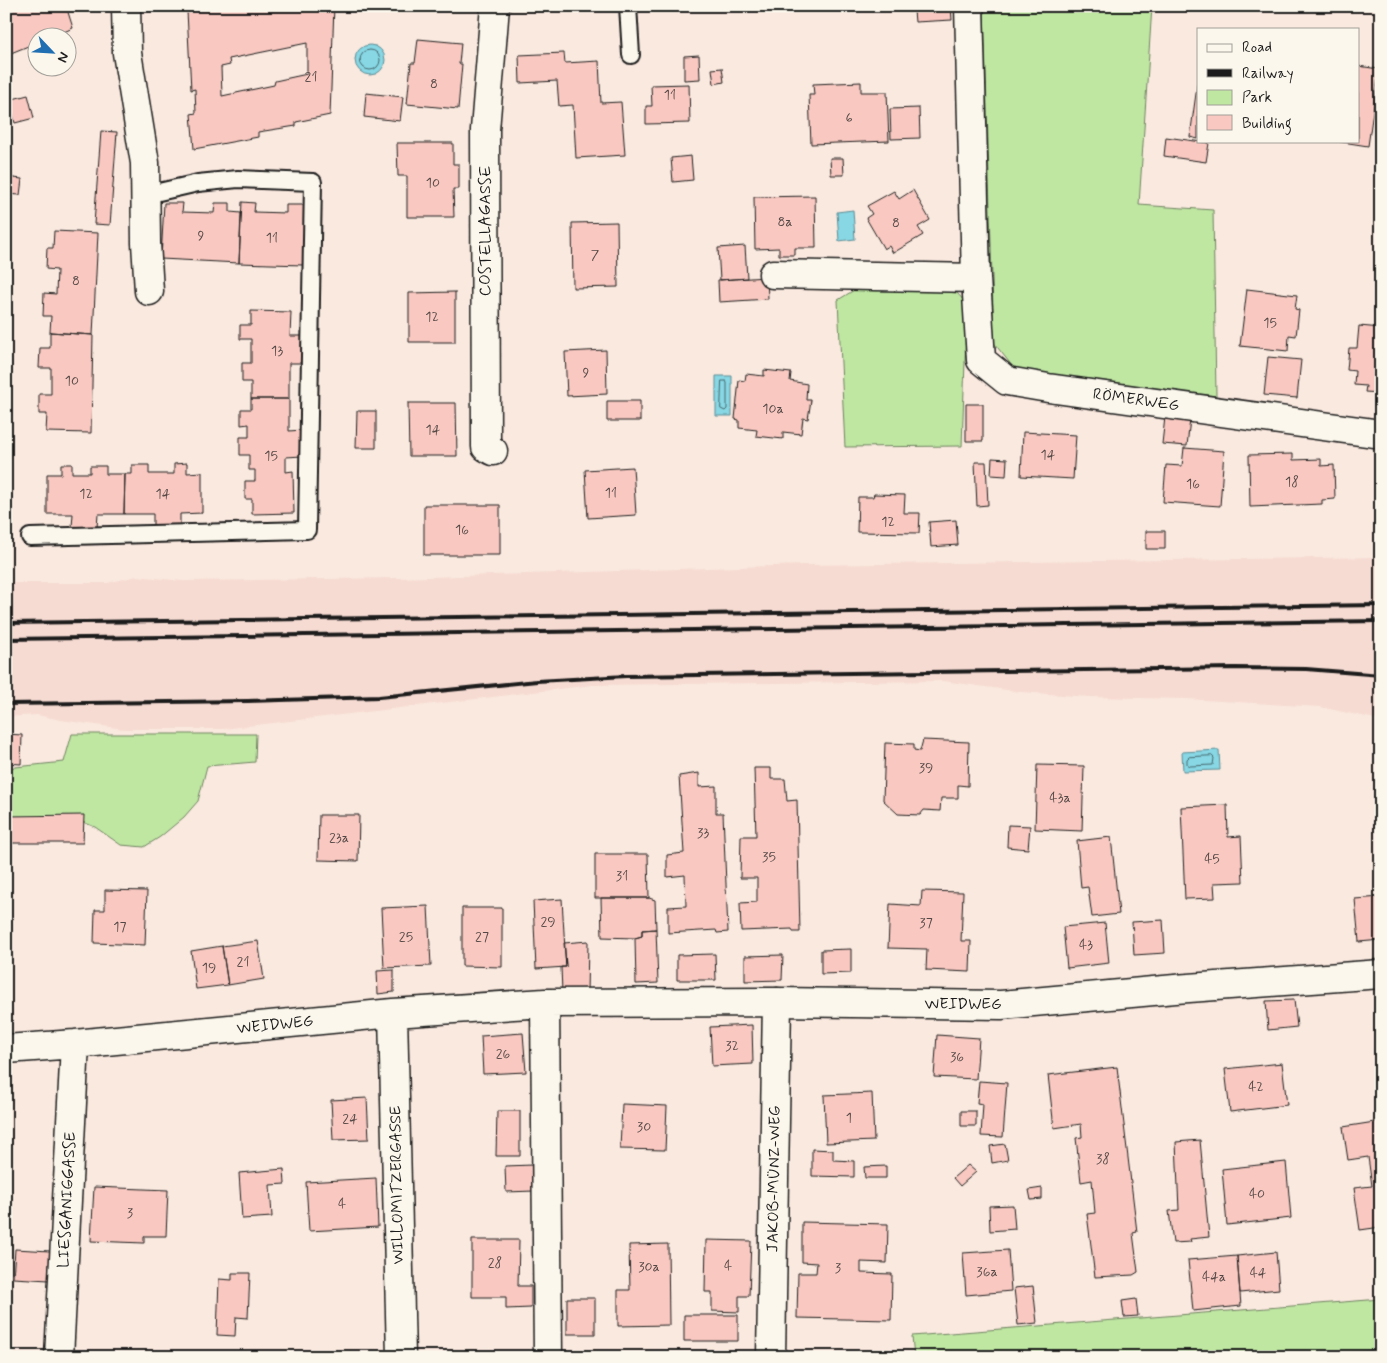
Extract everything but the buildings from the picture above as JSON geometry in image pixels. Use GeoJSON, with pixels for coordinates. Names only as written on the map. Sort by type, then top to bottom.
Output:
{"type":"FeatureCollection","features":[{"type":"Feature","properties":{"kind":"street"},"geometry":{"type":"LineString","coordinates":[[126,6],[127,53],[145,163],[149,291]]}},
{"type":"Feature","properties":{"kind":"street","name":"COSTELLAGASSE"},"geometry":{"type":"LineString","coordinates":[[493,451],[486,447],[485,130],[495,6]]}},
{"type":"Feature","properties":{"kind":"street","name":"RÖMERWEG"},"geometry":{"type":"LineString","coordinates":[[969,6],[976,278],[981,360],[1007,381],[1381,434]]}},
{"type":"Feature","properties":{"kind":"street"},"geometry":{"type":"LineString","coordinates":[[773,274],[976,278]]}},
{"type":"Feature","properties":{"kind":"street","name":"WEIDWEG"},"geometry":{"type":"LineString","coordinates":[[6,1049],[393,1013],[545,1003],[777,1002],[1002,1005],[1175,989],[1381,974]]}},
{"type":"Feature","properties":{"kind":"street","name":"JAKOB-MÜNZ-WEG"},"geometry":{"type":"LineString","coordinates":[[771,1357],[777,1002]]}},
{"type":"Feature","properties":{"kind":"street"},"geometry":{"type":"LineString","coordinates":[[545,1003],[548,1357]]}},
{"type":"Feature","properties":{"kind":"street","name":"WILLOMITZERGASSE"},"geometry":{"type":"LineString","coordinates":[[393,1013],[401,1357]]}},
{"type":"Feature","properties":{"kind":"street","name":"LIESGANIGGASSE"},"geometry":{"type":"LineString","coordinates":[[59,1357],[75,1044]]}},
{"type":"Feature","properties":{"kind":"lane"},"geometry":{"type":"LineString","coordinates":[[628,6],[631,55]]}},
{"type":"Feature","properties":{"kind":"lane"},"geometry":{"type":"LineString","coordinates":[[30,537],[307,530],[313,182],[238,179],[198,183],[146,195]]}},
{"type":"Feature","properties":{"kind":"shaded area"},"geometry":{"type":"Polygon","coordinates":[[[1381,557],[1381,721],[1320,707],[1186,699],[1089,697],[1021,692],[943,681],[593,685],[223,729],[124,729],[37,715],[6,717],[6,583],[107,583],[137,576],[182,581],[398,578],[805,565],[1381,557]]]}},
{"type":"Feature","properties":{"kind":"shaded area"},"geometry":{"type":"Polygon","coordinates":[[[1381,1350],[1381,1357],[1288,1357],[1381,1350]]]}},
{"type":"Feature","properties":{"kind":"green space"},"geometry":{"type":"Polygon","coordinates":[[[984,6],[1152,6],[1139,205],[1213,210],[1216,396],[1043,379],[1013,367],[994,343],[984,6]]]}},
{"type":"Feature","properties":{"kind":"green space"},"geometry":{"type":"Polygon","coordinates":[[[864,284],[957,293],[967,304],[962,446],[845,447],[838,300],[864,284]]]}},
{"type":"Feature","properties":{"kind":"green space"},"geometry":{"type":"Polygon","coordinates":[[[72,734],[256,734],[255,762],[207,766],[198,801],[184,817],[160,837],[144,847],[121,845],[95,827],[73,818],[6,824],[6,768],[64,762],[72,734]]]}},
{"type":"Feature","properties":{"kind":"green space"},"geometry":{"type":"Polygon","coordinates":[[[1381,1299],[1381,1350],[1288,1357],[914,1357],[912,1336],[1381,1299]]]}},
{"type":"Feature","properties":{"kind":"water"},"geometry":{"type":"Polygon","coordinates":[[[370,45],[376,46],[384,54],[384,66],[376,74],[370,75],[364,74],[356,66],[355,60],[356,54],[364,46],[370,45]]]}},
{"type":"Feature","properties":{"kind":"water"},"geometry":{"type":"Polygon","coordinates":[[[853,210],[855,239],[839,241],[837,212],[853,210]]]}},
{"type":"Feature","properties":{"kind":"water"},"geometry":{"type":"Polygon","coordinates":[[[716,376],[732,376],[732,416],[716,416],[716,376]]]}},
{"type":"Feature","properties":{"kind":"water"},"geometry":{"type":"Polygon","coordinates":[[[1219,750],[1220,770],[1183,771],[1182,752],[1219,750]]]}},
{"type":"Feature","properties":{"kind":"railway"},"geometry":{"type":"LineString","coordinates":[[6,623],[1381,605]]}},
{"type":"Feature","properties":{"kind":"railway"},"geometry":{"type":"LineString","coordinates":[[6,639],[1381,621]]}},
{"type":"Feature","properties":{"kind":"railway"},"geometry":{"type":"LineString","coordinates":[[6,704],[248,701],[379,697],[537,681],[626,676],[1235,668],[1306,669],[1381,675]]}}]}
